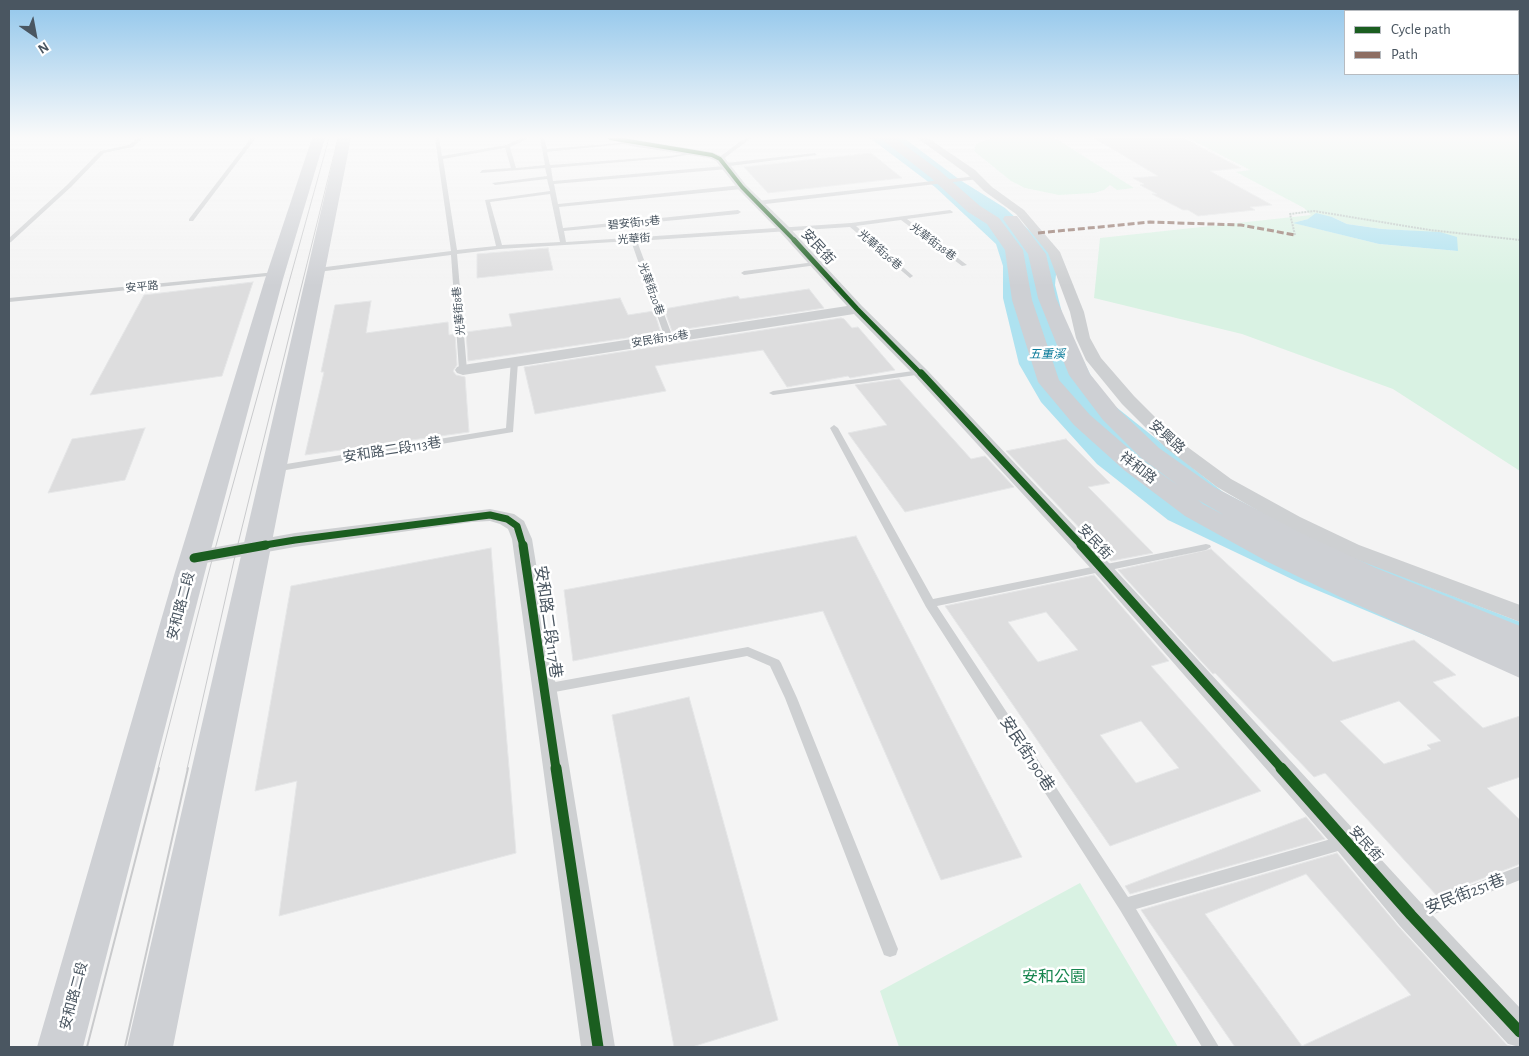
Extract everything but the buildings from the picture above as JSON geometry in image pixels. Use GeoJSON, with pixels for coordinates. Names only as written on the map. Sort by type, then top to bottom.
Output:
{"type":"FeatureCollection","features":[{"type":"Feature","properties":{"kind":"main road","name":"安和路二段"},"geometry":{"type":"LineString","coordinates":[[150,1047],[273,469],[297,272],[311,187]]}},
{"type":"Feature","properties":{"kind":"main road","name":"安和路二段"},"geometry":{"type":"LineString","coordinates":[[60,1047],[194,558],[327,187]]}},
{"type":"Feature","properties":{"kind":"main road","name":"祥和路"},"geometry":{"type":"LineString","coordinates":[[964,187],[974,208],[994,221],[1014,250],[1022,300],[1049,382],[1082,420],[1132,465],[1194,510],[1278,555],[1351,590],[1520,665]]}},
{"type":"Feature","properties":{"kind":"main road","name":"祥和路"},"geometry":{"type":"LineString","coordinates":[[970,187],[1012,220],[1037,254],[1047,298],[1080,375],[1112,415],[1150,453],[1205,493],[1288,539],[1366,575],[1520,639]]}},
{"type":"Feature","properties":{"kind":"street","name":"安民街"},"geometry":{"type":"LineString","coordinates":[[742,187],[784,229],[857,309],[920,372],[1102,568],[1411,915],[1520,1032]]}},
{"type":"Feature","properties":{"kind":"street","name":"安興路"},"geometry":{"type":"LineString","coordinates":[[974,187],[1020,212],[1054,252],[1074,303],[1084,338],[1094,360],[1128,400],[1172,444],[1224,483],[1293,522],[1352,550],[1520,614]]}},
{"type":"Feature","properties":{"kind":"street","name":"安民街156巷"},"geometry":{"type":"LineString","coordinates":[[463,370],[857,309]]}},
{"type":"Feature","properties":{"kind":"street","name":"安和路二段117巷"},"geometry":{"type":"LineString","coordinates":[[194,558],[257,546],[472,516],[490,515],[507,519],[517,526],[522,539],[598,1047]]}},
{"type":"Feature","properties":{"kind":"lane"},"geometry":{"type":"LineString","coordinates":[[9,241],[68,187]]}},
{"type":"Feature","properties":{"kind":"lane"},"geometry":{"type":"LineString","coordinates":[[191,220],[216,187]]}},
{"type":"Feature","properties":{"kind":"lane","name":"光華街8巷"},"geometry":{"type":"LineString","coordinates":[[445,187],[454,252],[463,370]]}},
{"type":"Feature","properties":{"kind":"lane"},"geometry":{"type":"LineString","coordinates":[[552,187],[563,244]]}},
{"type":"Feature","properties":{"kind":"lane"},"geometry":{"type":"LineString","coordinates":[[556,206],[739,187]]}},
{"type":"Feature","properties":{"kind":"lane"},"geometry":{"type":"LineString","coordinates":[[757,203],[896,187]]}},
{"type":"Feature","properties":{"kind":"lane"},"geometry":{"type":"LineString","coordinates":[[499,247],[487,201],[553,192]]}},
{"type":"Feature","properties":{"kind":"lane","name":"碧安街15巷"},"geometry":{"type":"LineString","coordinates":[[560,230],[738,212]]}},
{"type":"Feature","properties":{"kind":"lane","name":"光華街"},"geometry":{"type":"LineString","coordinates":[[297,272],[499,247],[850,224],[950,212]]}},
{"type":"Feature","properties":{"kind":"lane","name":"光華街38巷"},"geometry":{"type":"LineString","coordinates":[[903,219],[964,265]]}},
{"type":"Feature","properties":{"kind":"lane","name":"光華街36巷"},"geometry":{"type":"LineString","coordinates":[[850,224],[910,276]]}},
{"type":"Feature","properties":{"kind":"lane","name":"光華街20巷"},"geometry":{"type":"LineString","coordinates":[[633,239],[669,338]]}},
{"type":"Feature","properties":{"kind":"lane"},"geometry":{"type":"LineString","coordinates":[[744,273],[815,264]]}},
{"type":"Feature","properties":{"kind":"lane","name":"安平路"},"geometry":{"type":"LineString","coordinates":[[9,300],[297,272]]}},
{"type":"Feature","properties":{"kind":"lane","name":"安和路二段113巷"},"geometry":{"type":"LineString","coordinates":[[273,469],[510,430],[514,362]]}},
{"type":"Feature","properties":{"kind":"lane"},"geometry":{"type":"LineString","coordinates":[[773,393],[920,372]]}},
{"type":"Feature","properties":{"kind":"lane","name":"安民街190巷"},"geometry":{"type":"LineString","coordinates":[[834,428],[930,604],[1125,905],[1211,1047]]}},
{"type":"Feature","properties":{"kind":"lane"},"geometry":{"type":"LineString","coordinates":[[930,604],[1206,547]]}},
{"type":"Feature","properties":{"kind":"lane"},"geometry":{"type":"LineString","coordinates":[[544,690],[748,651],[775,662],[890,949]]}},
{"type":"Feature","properties":{"kind":"lane"},"geometry":{"type":"LineString","coordinates":[[1125,905],[1347,841]]}},
{"type":"Feature","properties":{"kind":"lane","name":"安民街251巷"},"geometry":{"type":"LineString","coordinates":[[1411,915],[1520,873]]}},
{"type":"Feature","properties":{"kind":"path"},"geometry":{"type":"LineString","coordinates":[[1295,235],[1290,214],[1314,211],[1430,230],[1520,240]]}},
{"type":"Feature","properties":{"kind":"green space"},"geometry":{"type":"Polygon","coordinates":[[[1024,187],[1107,187],[1094,193],[1059,195],[1024,187]]]}},
{"type":"Feature","properties":{"kind":"green space"},"geometry":{"type":"Polygon","coordinates":[[[1113,187],[1134,188],[1117,190],[1113,187]]]}},
{"type":"Feature","properties":{"kind":"green space"},"geometry":{"type":"Polygon","coordinates":[[[1265,187],[1520,187],[1520,471],[1393,389],[1242,334],[1094,298],[1100,238],[1311,215],[1304,208],[1265,187]],[[1332,217],[1308,219],[1294,223],[1379,244],[1458,251],[1414,231],[1347,224],[1332,217]]]}},
{"type":"Feature","properties":{"kind":"green space","name":"安和公園"},"geometry":{"type":"Polygon","coordinates":[[[1080,883],[1178,1047],[899,1047],[880,991],[1080,883]]]}},
{"type":"Feature","properties":{"kind":"water","name":"五重溪"},"geometry":{"type":"Polygon","coordinates":[[[935,187],[972,187],[1005,208],[1049,248],[1057,264],[1055,285],[1064,321],[1091,376],[1111,403],[1223,492],[1332,549],[1520,622],[1520,675],[1300,583],[1168,520],[1097,464],[1041,402],[1019,364],[1003,298],[1003,266],[996,244],[935,187]]]}},
{"type":"Feature","properties":{"kind":"water"},"geometry":{"type":"Polygon","coordinates":[[[1316,213],[1332,217],[1347,224],[1382,229],[1440,232],[1457,237],[1458,251],[1379,244],[1293,223],[1308,219],[1316,213]]]}},
{"type":"Feature","properties":{"kind":"tram line"},"geometry":{"type":"LineString","coordinates":[[158,769],[212,560],[315,187]]}},
{"type":"Feature","properties":{"kind":"tram line"},"geometry":{"type":"LineString","coordinates":[[187,769],[235,556],[326,187]]}},
{"type":"Feature","properties":{"kind":"tram line"},"geometry":{"type":"LineString","coordinates":[[87,1047],[159,768]]}},
{"type":"Feature","properties":{"kind":"tram line"},"geometry":{"type":"LineString","coordinates":[[125,1047],[188,768]]}},
{"type":"Feature","properties":{"kind":"marked path"},"geometry":{"type":"LineString","coordinates":[[1038,233],[1150,222],[1241,225],[1295,235]]}},
{"type":"Feature","properties":{"kind":"cycle path"},"geometry":{"type":"LineString","coordinates":[[742,187],[784,229],[857,309],[920,372],[1102,568],[1411,915],[1520,1032]]}},
{"type":"Feature","properties":{"kind":"cycle path"},"geometry":{"type":"LineString","coordinates":[[194,558],[295,540],[472,516],[490,515],[507,519],[517,526],[522,539],[598,1047]]}}]}
